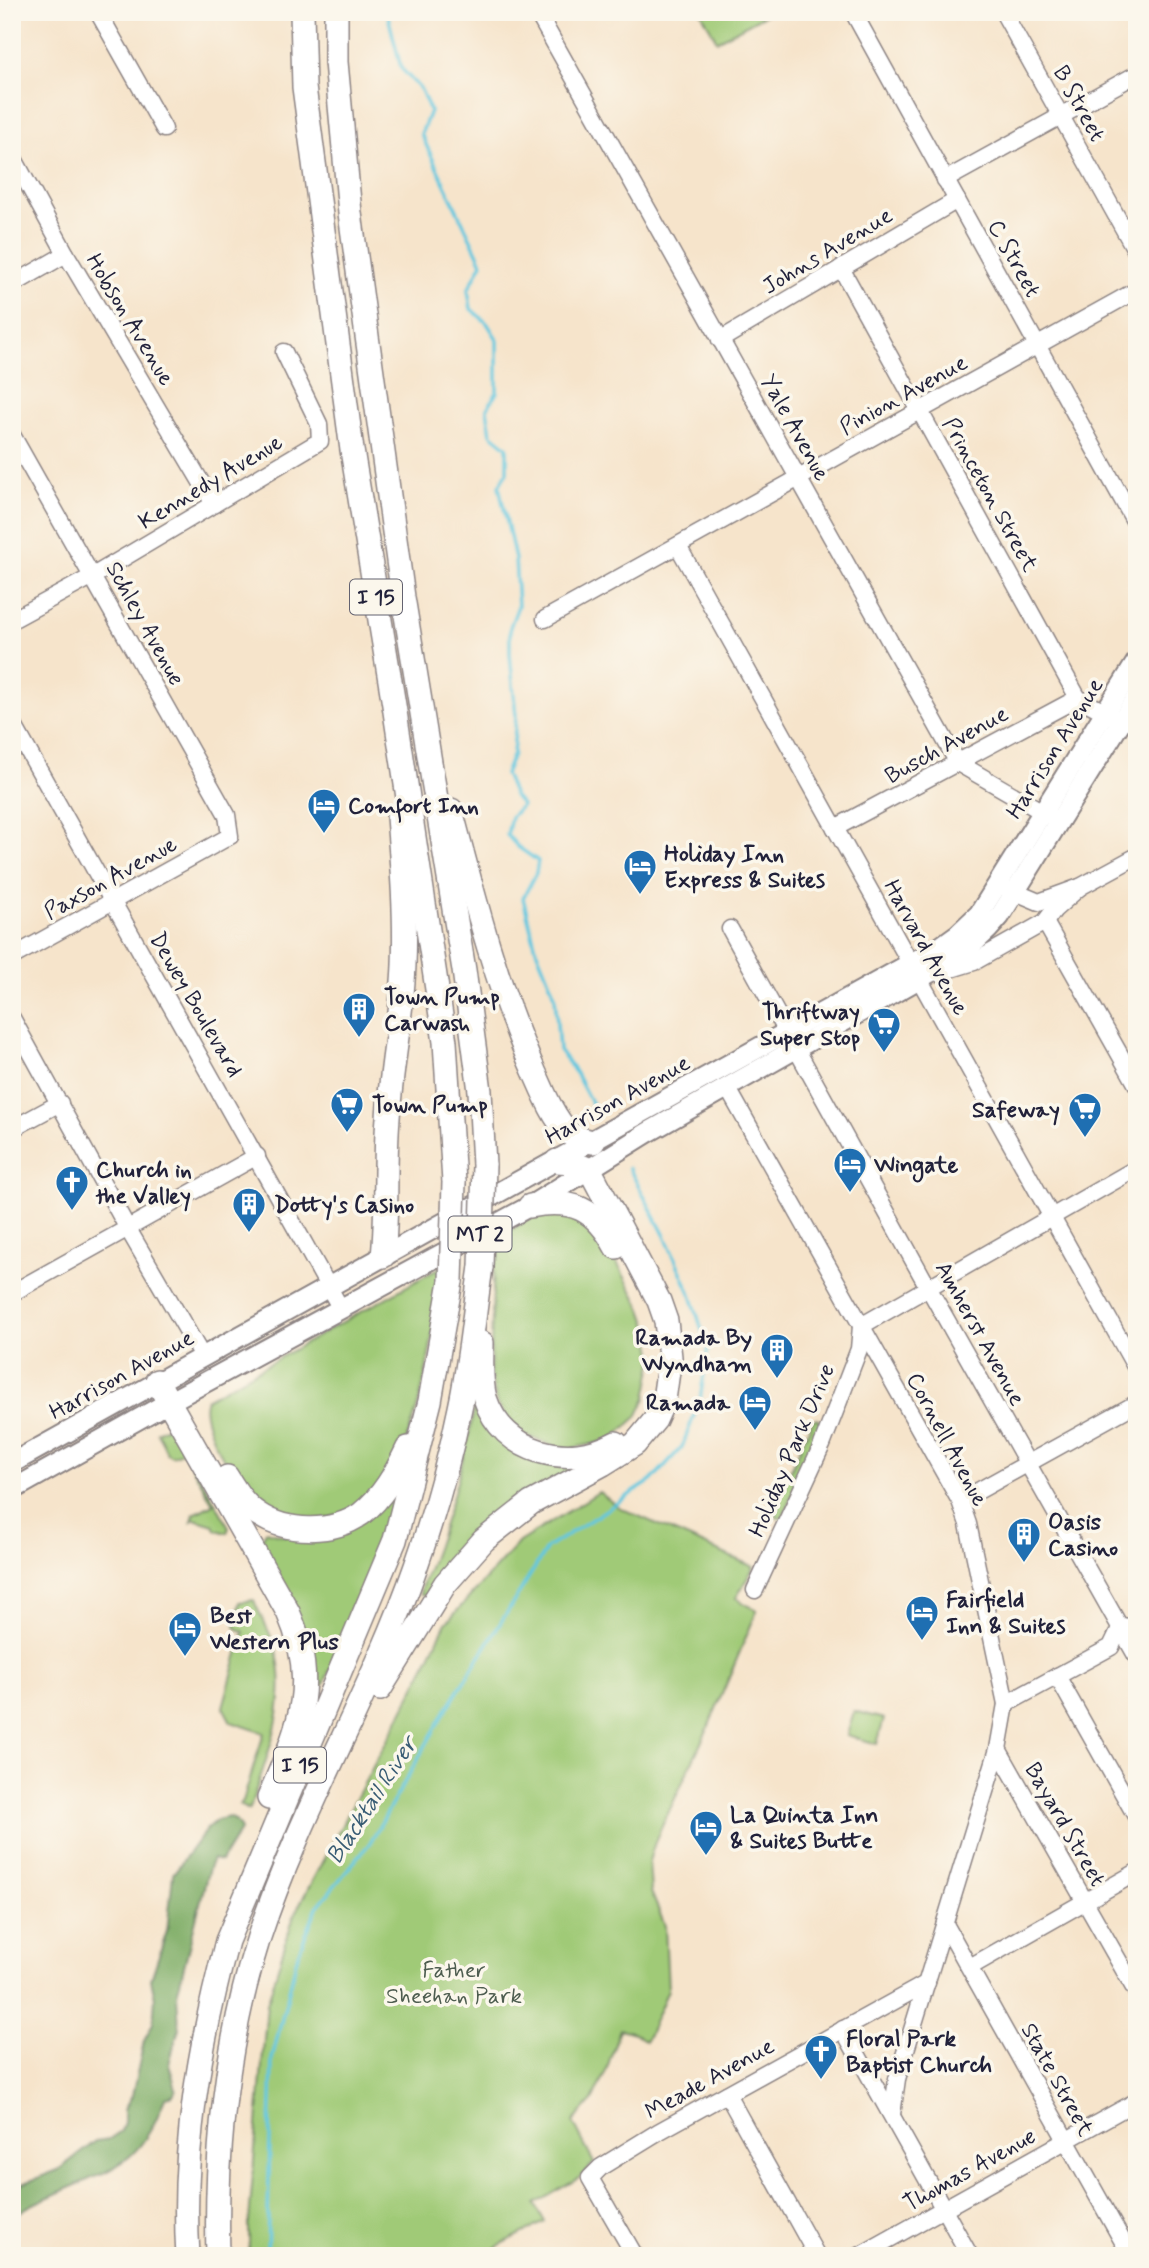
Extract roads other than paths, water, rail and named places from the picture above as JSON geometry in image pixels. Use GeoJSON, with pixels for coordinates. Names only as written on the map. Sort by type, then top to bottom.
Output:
{"type":"FeatureCollection","features":[{"type":"Feature","properties":{"kind":"highway","name":"I 15"},"geometry":{"type":"LineString","coordinates":[[188,2256],[189,2143],[194,2099],[209,2011],[227,1941],[395,1540],[430,1401],[451,1281],[454,1182],[445,1042],[352,450],[307,113],[302,12]]}},
{"type":"Feature","properties":{"kind":"highway","name":"I 15"},"geometry":{"type":"LineString","coordinates":[[218,2256],[219,2132],[233,2039],[259,1937],[293,1849],[387,1640],[416,1567],[438,1498],[461,1407],[481,1267],[484,1165],[480,1091],[464,970],[403,597],[350,213],[336,62],[337,12]]}},
{"type":"Feature","properties":{"kind":"highway"},"geometry":{"type":"LineString","coordinates":[[403,597],[432,710],[448,798],[499,979],[541,1088],[570,1135],[593,1142]]}},
{"type":"Feature","properties":{"kind":"highway"},"geometry":{"type":"LineString","coordinates":[[383,1256],[386,1228],[385,1153],[404,966],[403,894],[394,763],[394,705]]}},
{"type":"Feature","properties":{"kind":"highway"},"geometry":{"type":"LineString","coordinates":[[336,1756],[361,1724],[403,1648],[445,1584],[477,1548],[492,1532],[531,1503],[635,1444],[655,1420],[664,1400],[670,1357],[666,1321],[659,1301],[590,1170],[572,1162],[557,1161]]}},
{"type":"Feature","properties":{"kind":"highway"},"geometry":{"type":"LineString","coordinates":[[481,1267],[481,1370],[485,1397],[500,1425],[518,1442],[555,1456],[580,1456],[601,1451],[626,1436],[645,1411],[656,1383],[657,1338],[650,1309],[610,1235],[592,1216],[576,1206],[554,1202],[530,1206]]}},
{"type":"Feature","properties":{"kind":"highway"},"geometry":{"type":"LineString","coordinates":[[164,1377],[288,1612],[301,1644],[304,1661],[304,1697],[295,1732],[233,1893],[227,1941]]}},
{"type":"Feature","properties":{"kind":"highway"},"geometry":{"type":"LineString","coordinates":[[175,1399],[242,1499],[257,1514],[273,1522],[299,1528],[343,1522],[359,1515],[376,1500],[393,1479],[430,1401]]}},
{"type":"Feature","properties":{"kind":"main road","name":"Harrison Avenue"},"geometry":{"type":"LineString","coordinates":[[12,1463],[557,1161],[914,971],[1007,888],[1114,717],[1137,661]]}},
{"type":"Feature","properties":{"kind":"main road","name":"Harrison Avenue"},"geometry":{"type":"LineString","coordinates":[[1114,717],[1137,696]]}},
{"type":"Feature","properties":{"kind":"main road","name":"Harrison Avenue"},"geometry":{"type":"LineString","coordinates":[[12,1490],[530,1206],[646,1133],[727,1087],[792,1038]]}},
{"type":"Feature","properties":{"kind":"street"},"geometry":{"type":"LineString","coordinates":[[98,12],[164,129]]}},
{"type":"Feature","properties":{"kind":"street","name":"Yale Avenue"},"geometry":{"type":"LineString","coordinates":[[537,12],[958,763]]}},
{"type":"Feature","properties":{"kind":"street","name":"C Street"},"geometry":{"type":"LineString","coordinates":[[853,12],[1137,526]]}},
{"type":"Feature","properties":{"kind":"street","name":"B Street"},"geometry":{"type":"LineString","coordinates":[[1003,12],[1137,253]]}},
{"type":"Feature","properties":{"kind":"street"},"geometry":{"type":"LineString","coordinates":[[946,180],[1137,74]]}},
{"type":"Feature","properties":{"kind":"street","name":"Hobson Avenue"},"geometry":{"type":"LineString","coordinates":[[12,155],[66,254],[214,504]]}},
{"type":"Feature","properties":{"kind":"street","name":"Johns Avenue"},"geometry":{"type":"LineString","coordinates":[[720,340],[957,200]]}},
{"type":"Feature","properties":{"kind":"street"},"geometry":{"type":"LineString","coordinates":[[12,285],[66,254]]}},
{"type":"Feature","properties":{"kind":"street","name":"Princeton Street"},"geometry":{"type":"LineString","coordinates":[[841,268],[1078,698]]}},
{"type":"Feature","properties":{"kind":"street","name":"Pinion Avenue"},"geometry":{"type":"LineString","coordinates":[[545,619],[1137,290]]}},
{"type":"Feature","properties":{"kind":"street","name":"Kennedy Avenue"},"geometry":{"type":"LineString","coordinates":[[12,620],[93,576],[320,442],[319,424],[284,352]]}},
{"type":"Feature","properties":{"kind":"street","name":"Schley Avenue"},"geometry":{"type":"LineString","coordinates":[[12,435],[227,815],[230,836]]}},
{"type":"Feature","properties":{"kind":"street","name":"Harvard Avenue"},"geometry":{"type":"LineString","coordinates":[[678,546],[1137,1370]]}},
{"type":"Feature","properties":{"kind":"street"},"geometry":{"type":"LineString","coordinates":[[1078,698],[1114,717]]}},
{"type":"Feature","properties":{"kind":"street","name":"Busch Avenue"},"geometry":{"type":"LineString","coordinates":[[835,828],[1078,698]]}},
{"type":"Feature","properties":{"kind":"street","name":"Dewey Boulevard"},"geometry":{"type":"LineString","coordinates":[[12,723],[341,1309]]}},
{"type":"Feature","properties":{"kind":"street"},"geometry":{"type":"LineString","coordinates":[[958,763],[1051,816]]}},
{"type":"Feature","properties":{"kind":"street","name":"Paxson Avenue"},"geometry":{"type":"LineString","coordinates":[[12,957],[230,836]]}},
{"type":"Feature","properties":{"kind":"street"},"geometry":{"type":"LineString","coordinates":[[1007,888],[1039,902],[1080,887],[1137,856]]}},
{"type":"Feature","properties":{"kind":"street"},"geometry":{"type":"LineString","coordinates":[[914,971],[974,961],[1045,922],[1054,909],[1080,887]]}},
{"type":"Feature","properties":{"kind":"street"},"geometry":{"type":"LineString","coordinates":[[1045,922],[1137,1085]]}},
{"type":"Feature","properties":{"kind":"street","name":"Amherst Avenue"},"geometry":{"type":"LineString","coordinates":[[730,929],[1028,1463],[1129,1627],[1137,1657]]}},
{"type":"Feature","properties":{"kind":"street"},"geometry":{"type":"LineString","coordinates":[[12,1018],[128,1229],[202,1356]]}},
{"type":"Feature","properties":{"kind":"street","name":"Cornell Avenue"},"geometry":{"type":"LineString","coordinates":[[727,1087],[960,1501],[968,1524],[1006,1704],[998,1749],[897,2079],[892,2114]]}},
{"type":"Feature","properties":{"kind":"street"},"geometry":{"type":"LineString","coordinates":[[12,1129],[60,1103]]}},
{"type":"Feature","properties":{"kind":"street"},"geometry":{"type":"LineString","coordinates":[[12,1293],[257,1156]]}},
{"type":"Feature","properties":{"kind":"street"},"geometry":{"type":"LineString","coordinates":[[861,1326],[1137,1168]]}},
{"type":"Feature","properties":{"kind":"street","name":"Holiday Park Drive"},"geometry":{"type":"LineString","coordinates":[[755,1590],[822,1445],[859,1349],[861,1326]]}},
{"type":"Feature","properties":{"kind":"street"},"geometry":{"type":"LineString","coordinates":[[960,1501],[1137,1403]]}},
{"type":"Feature","properties":{"kind":"street"},"geometry":{"type":"LineString","coordinates":[[1006,1704],[1111,1647],[1129,1627]]}},
{"type":"Feature","properties":{"kind":"street"},"geometry":{"type":"LineString","coordinates":[[1057,1676],[1137,1818]]}},
{"type":"Feature","properties":{"kind":"street","name":"Bayard Street"},"geometry":{"type":"LineString","coordinates":[[998,1749],[1137,1993]]}},
{"type":"Feature","properties":{"kind":"street"},"geometry":{"type":"LineString","coordinates":[[970,1967],[1137,1872]]}},
{"type":"Feature","properties":{"kind":"street","name":"State Street"},"geometry":{"type":"LineString","coordinates":[[946,1926],[1131,2256]]}},
{"type":"Feature","properties":{"kind":"street","name":"Meade Avenue"},"geometry":{"type":"LineString","coordinates":[[635,2256],[590,2178],[601,2167],[658,2132],[927,1983]]}},
{"type":"Feature","properties":{"kind":"street"},"geometry":{"type":"LineString","coordinates":[[843,2029],[970,2256]]}},
{"type":"Feature","properties":{"kind":"street"},"geometry":{"type":"LineString","coordinates":[[727,2094],[817,2256]]}},
{"type":"Feature","properties":{"kind":"street","name":"Thomas Avenue"},"geometry":{"type":"LineString","coordinates":[[859,2256],[1137,2101]]}},
{"type":"Feature","properties":{"kind":"waterway"},"geometry":{"type":"LineString","coordinates":[[387,12],[401,68],[421,90],[430,111],[421,134],[482,263],[468,290],[471,309],[487,323],[497,339],[497,392],[487,409],[491,434],[507,447],[507,472],[499,486],[515,559],[518,606],[510,627],[516,716],[513,754],[505,774],[514,796],[522,805],[511,817],[507,835],[518,847],[538,861],[536,873],[523,898],[536,949],[555,996],[559,1050],[575,1072],[596,1112]]}},
{"type":"Feature","properties":{"kind":"waterway","name":"Blacktail River"},"geometry":{"type":"LineString","coordinates":[[267,2256],[272,2059],[298,1954],[317,1907],[369,1844],[442,1717],[547,1548],[651,1481],[682,1447],[700,1400],[708,1349],[691,1295],[665,1236],[629,1168]]}},
{"type":"Feature","properties":{"kind":"place","name":"Comfort Inn"},"geometry":{"type":"Point","coordinates":[324,835]}},
{"type":"Feature","properties":{"kind":"place","name":"Holiday Inn Express & Suites"},"geometry":{"type":"Point","coordinates":[640,896]}},
{"type":"Feature","properties":{"kind":"place","name":"Town Pump Carwash"},"geometry":{"type":"Point","coordinates":[359,1039]}},
{"type":"Feature","properties":{"kind":"place","name":"Thriftway Super Stop"},"geometry":{"type":"Point","coordinates":[884,1054]}},
{"type":"Feature","properties":{"kind":"place","name":"Town Pump"},"geometry":{"type":"Point","coordinates":[347,1134]}},
{"type":"Feature","properties":{"kind":"place","name":"Safeway"},"geometry":{"type":"Point","coordinates":[1085,1139]}},
{"type":"Feature","properties":{"kind":"place","name":"Wingate"},"geometry":{"type":"Point","coordinates":[850,1194]}},
{"type":"Feature","properties":{"kind":"place","name":"Church in the Valley"},"geometry":{"type":"Point","coordinates":[72,1212]}},
{"type":"Feature","properties":{"kind":"place","name":"Dotty's Casino"},"geometry":{"type":"Point","coordinates":[249,1234]}},
{"type":"Feature","properties":{"kind":"place","name":"Ramada By Wyndham"},"geometry":{"type":"Point","coordinates":[777,1380]}},
{"type":"Feature","properties":{"kind":"place","name":"Ramada"},"geometry":{"type":"Point","coordinates":[755,1432]}},
{"type":"Feature","properties":{"kind":"place","name":"Oasis Casino"},"geometry":{"type":"Point","coordinates":[1024,1564]}},
{"type":"Feature","properties":{"kind":"place","name":"Fairfield Inn & Suites"},"geometry":{"type":"Point","coordinates":[922,1642]}},
{"type":"Feature","properties":{"kind":"place","name":"Best Western Plus"},"geometry":{"type":"Point","coordinates":[185,1658]}},
{"type":"Feature","properties":{"kind":"place","name":"La Quinta Inn & Suites Butte"},"geometry":{"type":"Point","coordinates":[706,1857]}},
{"type":"Feature","properties":{"kind":"place","name":"Floral Park Baptist Church"},"geometry":{"type":"Point","coordinates":[821,2081]}},
{"type":"Feature","properties":{"kind":"park label","name":"Father Sheehan Park"},"geometry":{"type":"Point","coordinates":[454,1982]}}]}
